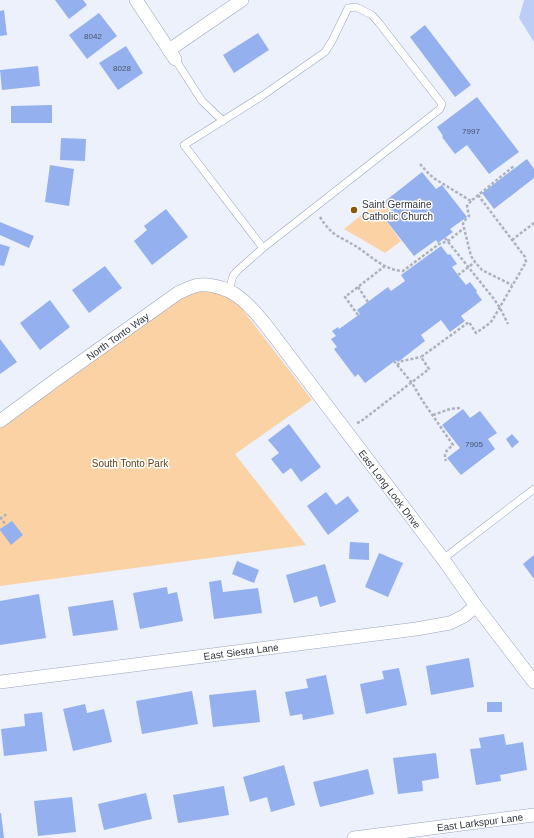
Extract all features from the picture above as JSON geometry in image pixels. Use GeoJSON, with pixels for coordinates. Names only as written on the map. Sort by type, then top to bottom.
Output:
{"type":"FeatureCollection","features":[{"type":"Feature","properties":{"kind":"street"},"geometry":{"type":"LineString","coordinates":[[136,0],[172,55],[242,0]]}},
{"type":"Feature","properties":{"kind":"street","name":"North Tonto Way"},"geometry":{"type":"LineString","coordinates":[[0,421],[178,293],[199,285],[208,284],[229,290],[243,299]]}},
{"type":"Feature","properties":{"kind":"street","name":"East Long Look Drive"},"geometry":{"type":"LineString","coordinates":[[243,299],[275,337],[534,682]]}},
{"type":"Feature","properties":{"kind":"street","name":"East Siesta Lane"},"geometry":{"type":"LineString","coordinates":[[0,682],[416,629],[450,623],[464,616],[476,606]]}},
{"type":"Feature","properties":{"kind":"street","name":"East Larkspur Lane"},"geometry":{"type":"LineString","coordinates":[[354,838],[534,815]]}},
{"type":"Feature","properties":{"kind":"lane"},"geometry":{"type":"LineString","coordinates":[[229,290],[233,276],[237,271],[263,248],[441,107],[442,104],[380,23],[372,15],[356,7],[348,8],[325,52],[262,96],[184,146],[263,248]]}},
{"type":"Feature","properties":{"kind":"lane"},"geometry":{"type":"LineString","coordinates":[[172,55],[202,101],[223,121]]}},
{"type":"Feature","properties":{"kind":"lane"},"geometry":{"type":"LineString","coordinates":[[443,559],[534,489]]}},
{"type":"Feature","properties":{"kind":"path"},"geometry":{"type":"LineString","coordinates":[[420,164],[435,179],[471,201]]}},
{"type":"Feature","properties":{"kind":"path"},"geometry":{"type":"LineString","coordinates":[[512,285],[482,270],[471,256],[464,228],[464,220],[469,216],[467,206],[471,201],[514,166]]}},
{"type":"Feature","properties":{"kind":"path"},"geometry":{"type":"LineString","coordinates":[[398,365],[402,361],[421,357],[460,326],[469,322],[476,333],[490,323],[526,262],[525,257],[478,195]]}},
{"type":"Feature","properties":{"kind":"path"},"geometry":{"type":"LineString","coordinates":[[313,208],[334,233],[353,244],[380,264],[398,271],[404,271],[439,244],[448,241],[464,228]]}},
{"type":"Feature","properties":{"kind":"path"},"geometry":{"type":"LineString","coordinates":[[512,240],[534,223]]}},
{"type":"Feature","properties":{"kind":"path"},"geometry":{"type":"LineString","coordinates":[[445,238],[500,308],[508,324]]}},
{"type":"Feature","properties":{"kind":"path"},"geometry":{"type":"LineString","coordinates":[[458,275],[476,262]]}},
{"type":"Feature","properties":{"kind":"path"},"geometry":{"type":"LineString","coordinates":[[358,315],[346,297],[385,266]]}},
{"type":"Feature","properties":{"kind":"path"},"geometry":{"type":"LineString","coordinates":[[358,287],[368,302]]}},
{"type":"Feature","properties":{"kind":"path"},"geometry":{"type":"LineString","coordinates":[[354,421],[356,423],[360,422],[430,369],[421,357]]}},
{"type":"Feature","properties":{"kind":"path"},"geometry":{"type":"LineString","coordinates":[[394,361],[412,383],[422,400],[454,445],[445,452],[444,456],[446,461]]}},
{"type":"Feature","properties":{"kind":"path"},"geometry":{"type":"LineString","coordinates":[[433,415],[450,409],[461,408]]}},
{"type":"Feature","properties":{"kind":"path"},"geometry":{"type":"LineString","coordinates":[[6,525],[0,518],[8,513]]}},
{"type":"Feature","properties":{"kind":"green space"},"geometry":{"type":"Polygon","coordinates":[[[379,201],[383,202],[391,213],[384,218],[401,241],[385,253],[344,229],[379,201]]]}},
{"type":"Feature","properties":{"kind":"green space","name":"South Tonto Park"},"geometry":{"type":"Polygon","coordinates":[[[197,292],[219,294],[239,305],[312,400],[235,454],[306,545],[0,586],[0,426],[176,300],[197,292]]]}},
{"type":"Feature","properties":{"kind":"water"},"geometry":{"type":"Polygon","coordinates":[[[524,0],[534,0],[534,42],[519,18],[524,0]]]}},
{"type":"Feature","properties":{"kind":"building"},"geometry":{"type":"Polygon","coordinates":[[[55,0],[83,0],[87,5],[69,19],[55,0]]]}},
{"type":"Feature","properties":{"kind":"building"},"geometry":{"type":"Polygon","coordinates":[[[4,10],[7,35],[0,36],[0,11],[4,10]]]}},
{"type":"Feature","properties":{"kind":"building"},"geometry":{"type":"Polygon","coordinates":[[[99,13],[117,36],[87,59],[69,35],[99,13]]]}},
{"type":"Feature","properties":{"kind":"building"},"geometry":{"type":"Polygon","coordinates":[[[425,25],[471,85],[455,97],[410,37],[425,25]]]}},
{"type":"Feature","properties":{"kind":"building"},"geometry":{"type":"Polygon","coordinates":[[[258,33],[269,50],[234,73],[223,55],[258,33]]]}},
{"type":"Feature","properties":{"kind":"building"},"geometry":{"type":"Polygon","coordinates":[[[126,46],[143,73],[118,90],[99,63],[126,46]]]}},
{"type":"Feature","properties":{"kind":"building"},"geometry":{"type":"Polygon","coordinates":[[[38,66],[40,86],[2,90],[0,70],[38,66]]]}},
{"type":"Feature","properties":{"kind":"building"},"geometry":{"type":"Polygon","coordinates":[[[477,97],[519,152],[489,174],[467,145],[455,154],[442,137],[443,136],[437,127],[477,97]]]}},
{"type":"Feature","properties":{"kind":"building"},"geometry":{"type":"Polygon","coordinates":[[[52,105],[52,123],[11,123],[11,106],[52,105]]]}},
{"type":"Feature","properties":{"kind":"building"},"geometry":{"type":"Polygon","coordinates":[[[61,138],[86,139],[85,161],[60,160],[61,138]]]}},
{"type":"Feature","properties":{"kind":"building"},"geometry":{"type":"Polygon","coordinates":[[[527,159],[534,169],[534,178],[494,209],[482,193],[527,159]]]}},
{"type":"Feature","properties":{"kind":"building"},"geometry":{"type":"Polygon","coordinates":[[[50,165],[74,169],[69,206],[45,202],[50,165]]]}},
{"type":"Feature","properties":{"kind":"building"},"geometry":{"type":"Polygon","coordinates":[[[422,172],[436,189],[442,185],[467,217],[450,229],[453,232],[438,243],[436,240],[414,256],[385,219],[393,213],[384,202],[422,172]]]}},
{"type":"Feature","properties":{"kind":"building"},"geometry":{"type":"Polygon","coordinates":[[[166,209],[188,237],[152,265],[134,241],[147,230],[144,226],[166,209]]]}},
{"type":"Feature","properties":{"kind":"building"},"geometry":{"type":"Polygon","coordinates":[[[0,222],[34,236],[29,248],[0,235],[0,222]]]}},
{"type":"Feature","properties":{"kind":"building"},"geometry":{"type":"Polygon","coordinates":[[[0,244],[10,247],[4,266],[0,265],[0,244]]]}},
{"type":"Feature","properties":{"kind":"building"},"geometry":{"type":"Polygon","coordinates":[[[441,246],[448,255],[450,254],[457,264],[452,267],[458,275],[466,285],[470,282],[482,300],[461,316],[465,321],[450,332],[441,320],[421,335],[425,341],[398,362],[396,360],[365,383],[358,374],[355,377],[334,349],[337,347],[331,339],[336,336],[332,331],[338,327],[339,329],[360,314],[357,310],[388,287],[391,291],[405,281],[401,275],[441,246]]]}},
{"type":"Feature","properties":{"kind":"building"},"geometry":{"type":"Polygon","coordinates":[[[105,266],[122,288],[89,313],[72,290],[105,266]]]}},
{"type":"Feature","properties":{"kind":"building"},"geometry":{"type":"Polygon","coordinates":[[[50,300],[70,327],[40,350],[20,323],[50,300]]]}},
{"type":"Feature","properties":{"kind":"building"},"geometry":{"type":"Polygon","coordinates":[[[0,339],[17,362],[0,374],[0,339]]]}},
{"type":"Feature","properties":{"kind":"building"},"geometry":{"type":"Polygon","coordinates":[[[463,409],[470,418],[480,411],[497,433],[488,439],[495,449],[461,475],[447,458],[460,448],[442,425],[463,409]]]}},
{"type":"Feature","properties":{"kind":"building"},"geometry":{"type":"Polygon","coordinates":[[[289,424],[321,467],[301,482],[291,468],[283,474],[271,459],[279,453],[268,440],[289,424]]]}},
{"type":"Feature","properties":{"kind":"building"},"geometry":{"type":"Polygon","coordinates":[[[512,434],[519,442],[512,448],[506,439],[512,434]]]}},
{"type":"Feature","properties":{"kind":"building"},"geometry":{"type":"Polygon","coordinates":[[[326,492],[336,505],[348,496],[359,511],[328,535],[307,506],[326,492]]]}},
{"type":"Feature","properties":{"kind":"building"},"geometry":{"type":"Polygon","coordinates":[[[12,521],[23,535],[11,545],[0,529],[12,521]]]}},
{"type":"Feature","properties":{"kind":"building"},"geometry":{"type":"Polygon","coordinates":[[[350,542],[369,543],[369,560],[349,559],[350,542]]]}},
{"type":"Feature","properties":{"kind":"building"},"geometry":{"type":"Polygon","coordinates":[[[379,553],[403,563],[388,597],[365,587],[379,553]]]}},
{"type":"Feature","properties":{"kind":"building"},"geometry":{"type":"Polygon","coordinates":[[[534,555],[534,579],[523,564],[534,555]]]}},
{"type":"Feature","properties":{"kind":"building"},"geometry":{"type":"Polygon","coordinates":[[[237,561],[259,570],[254,583],[232,574],[237,561]]]}},
{"type":"Feature","properties":{"kind":"building"},"geometry":{"type":"Polygon","coordinates":[[[325,564],[336,602],[320,607],[317,596],[294,603],[286,575],[325,564]]]}},
{"type":"Feature","properties":{"kind":"building"},"geometry":{"type":"Polygon","coordinates":[[[221,580],[223,592],[258,588],[262,613],[214,619],[209,582],[221,580]]]}},
{"type":"Feature","properties":{"kind":"building"},"geometry":{"type":"Polygon","coordinates":[[[167,587],[168,594],[177,592],[183,621],[140,629],[133,593],[167,587]]]}},
{"type":"Feature","properties":{"kind":"building"},"geometry":{"type":"Polygon","coordinates":[[[39,594],[46,638],[0,645],[0,601],[39,594]]]}},
{"type":"Feature","properties":{"kind":"building"},"geometry":{"type":"Polygon","coordinates":[[[113,600],[118,630],[73,636],[68,607],[113,600]]]}},
{"type":"Feature","properties":{"kind":"building"},"geometry":{"type":"Polygon","coordinates":[[[469,658],[474,687],[431,695],[426,666],[469,658]]]}},
{"type":"Feature","properties":{"kind":"building"},"geometry":{"type":"Polygon","coordinates":[[[399,668],[407,705],[366,714],[360,684],[384,679],[382,671],[399,668]]]}},
{"type":"Feature","properties":{"kind":"building"},"geometry":{"type":"Polygon","coordinates":[[[326,675],[334,714],[303,720],[302,714],[290,716],[285,692],[308,688],[306,679],[326,675]]]}},
{"type":"Feature","properties":{"kind":"building"},"geometry":{"type":"Polygon","coordinates":[[[256,690],[260,722],[213,727],[209,695],[256,690]]]}},
{"type":"Feature","properties":{"kind":"building"},"geometry":{"type":"Polygon","coordinates":[[[192,691],[198,724],[142,734],[136,701],[192,691]]]}},
{"type":"Feature","properties":{"kind":"building"},"geometry":{"type":"Polygon","coordinates":[[[487,702],[502,702],[502,712],[487,712],[487,702]]]}},
{"type":"Feature","properties":{"kind":"building"},"geometry":{"type":"Polygon","coordinates":[[[85,704],[87,713],[104,709],[112,742],[73,751],[63,709],[85,704]]]}},
{"type":"Feature","properties":{"kind":"building"},"geometry":{"type":"Polygon","coordinates":[[[42,712],[47,751],[4,756],[1,729],[25,726],[24,714],[42,712]]]}},
{"type":"Feature","properties":{"kind":"building"},"geometry":{"type":"Polygon","coordinates":[[[504,734],[506,745],[523,742],[527,770],[500,775],[501,781],[476,785],[470,749],[481,748],[479,738],[504,734]]]}},
{"type":"Feature","properties":{"kind":"building"},"geometry":{"type":"Polygon","coordinates":[[[436,753],[439,778],[422,781],[423,791],[398,794],[393,758],[436,753]]]}},
{"type":"Feature","properties":{"kind":"building"},"geometry":{"type":"Polygon","coordinates":[[[284,765],[295,805],[271,812],[267,797],[250,802],[243,777],[284,765]]]}},
{"type":"Feature","properties":{"kind":"building"},"geometry":{"type":"Polygon","coordinates":[[[368,769],[374,794],[320,807],[313,782],[368,769]]]}},
{"type":"Feature","properties":{"kind":"building"},"geometry":{"type":"Polygon","coordinates":[[[224,786],[229,815],[178,823],[173,795],[224,786]]]}},
{"type":"Feature","properties":{"kind":"building"},"geometry":{"type":"Polygon","coordinates":[[[146,793],[152,819],[104,830],[98,804],[146,793]]]}},
{"type":"Feature","properties":{"kind":"building"},"geometry":{"type":"Polygon","coordinates":[[[72,797],[76,832],[38,836],[34,801],[72,797]]]}},
{"type":"Feature","properties":{"kind":"building"},"geometry":{"type":"Polygon","coordinates":[[[1,813],[4,838],[0,838],[1,813]]]}},
{"type":"Feature","properties":{"kind":"place","name":"Saint Germaine Catholic Church"},"geometry":{"type":"Point","coordinates":[354,210]}}]}
